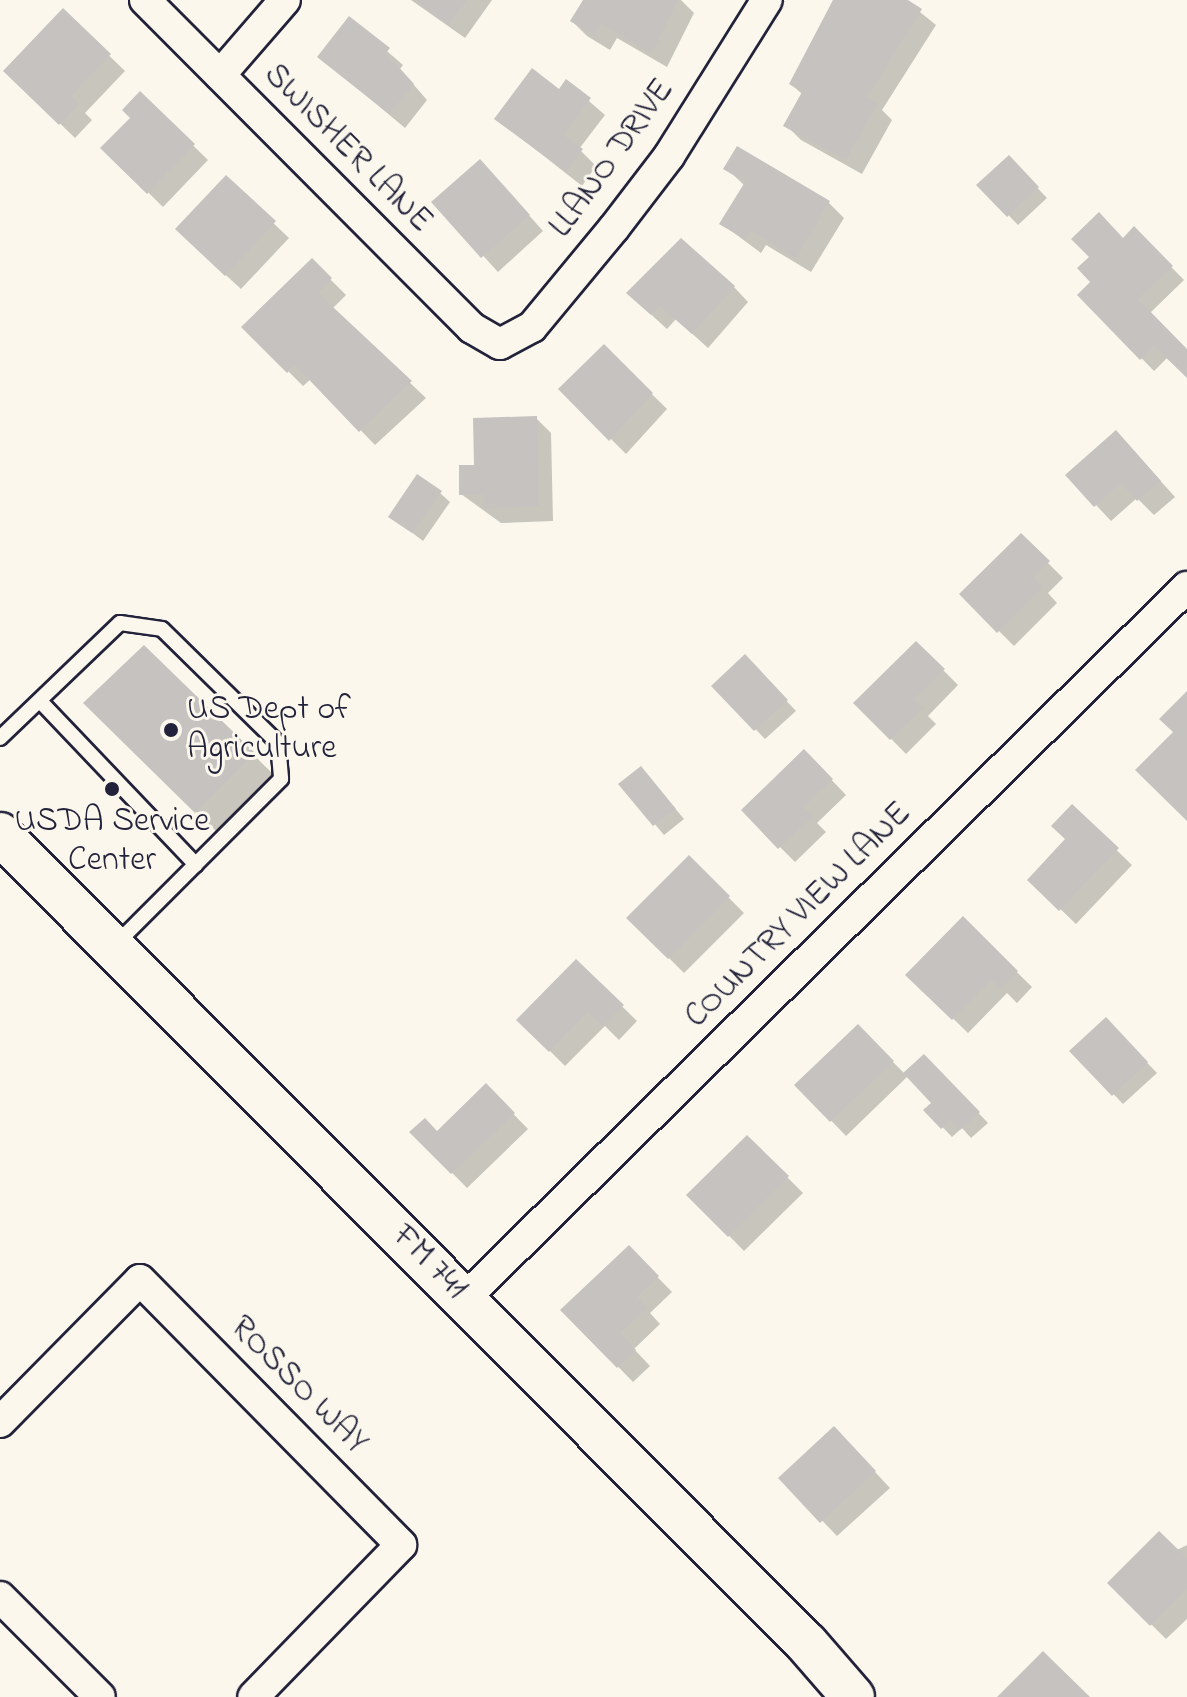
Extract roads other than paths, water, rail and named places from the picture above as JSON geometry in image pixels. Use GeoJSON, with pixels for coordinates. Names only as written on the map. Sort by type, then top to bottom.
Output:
{"type":"FeatureCollection","features":[{"type":"Feature","properties":{"kind":"main road","name":"FM 741"},"geometry":{"type":"LineString","coordinates":[[0,834],[807,1644],[853,1697]]}},
{"type":"Feature","properties":{"kind":"street","name":"SWISHER LANE"},"geometry":{"type":"LineString","coordinates":[[145,0],[472,328],[500,344]]}},
{"type":"Feature","properties":{"kind":"street"},"geometry":{"type":"LineString","coordinates":[[220,75],[285,0]]}},
{"type":"Feature","properties":{"kind":"street","name":"LLANO DRIVE"},"geometry":{"type":"LineString","coordinates":[[500,344],[532,327],[614,228],[669,156],[767,0]]}},
{"type":"Feature","properties":{"kind":"street","name":"COUNTRY VIEW LANE"},"geometry":{"type":"LineString","coordinates":[[464,1299],[1187,587]]}},
{"type":"Feature","properties":{"kind":"street","name":"ROSSO WAY"},"geometry":{"type":"LineString","coordinates":[[0,1422],[140,1280],[401,1545],[253,1697]]}},
{"type":"Feature","properties":{"kind":"street"},"geometry":{"type":"LineString","coordinates":[[0,1597],[100,1697]]}},
{"type":"Feature","properties":{"kind":"lane"},"geometry":{"type":"LineString","coordinates":[[0,738],[120,623],[162,629],[278,743],[281,779],[113,947]]}},
{"type":"Feature","properties":{"kind":"lane"},"geometry":{"type":"LineString","coordinates":[[40,701],[196,865]]}},
{"type":"Feature","properties":{"kind":"place","name":"US Dept of Agriculture"},"geometry":{"type":"Point","coordinates":[171,730]}},
{"type":"Feature","properties":{"kind":"place","name":"USDA Service Center"},"geometry":{"type":"Point","coordinates":[112,789]}}]}
